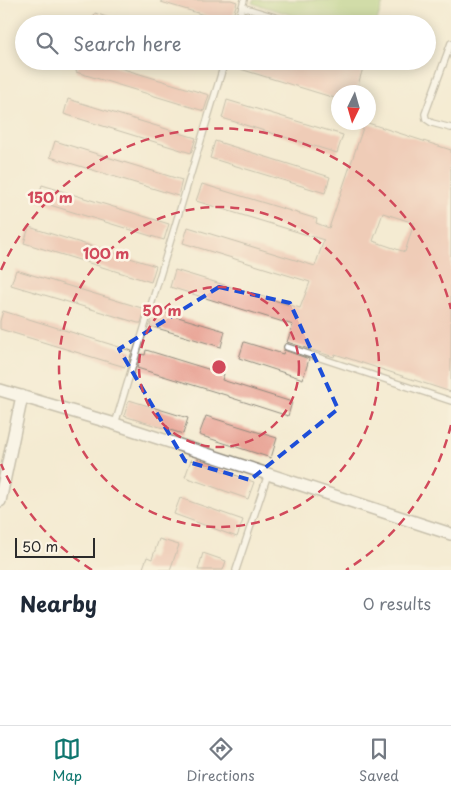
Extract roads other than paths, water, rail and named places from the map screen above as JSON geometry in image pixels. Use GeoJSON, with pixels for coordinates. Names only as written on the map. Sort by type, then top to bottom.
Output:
{"type":"FeatureCollection","features":[{"type":"Feature","properties":{"kind":"street"},"geometry":{"type":"LineString","coordinates":[[0,390],[114,424],[451,534]]}},
{"type":"Feature","properties":{"kind":"street"},"geometry":{"type":"LineString","coordinates":[[0,501],[22,396]]}},
{"type":"Feature","properties":{"kind":"lane"},"geometry":{"type":"LineString","coordinates":[[243,3],[274,15]]}},
{"type":"Feature","properties":{"kind":"lane"},"geometry":{"type":"LineString","coordinates":[[451,43],[425,114],[426,119],[432,123],[451,128]]}},
{"type":"Feature","properties":{"kind":"lane"},"geometry":{"type":"LineString","coordinates":[[114,424],[222,70]]}},
{"type":"Feature","properties":{"kind":"lane"},"geometry":{"type":"LineString","coordinates":[[287,347],[451,400]]}},
{"type":"Feature","properties":{"kind":"lane"},"geometry":{"type":"LineString","coordinates":[[236,570],[268,474]]}}]}
